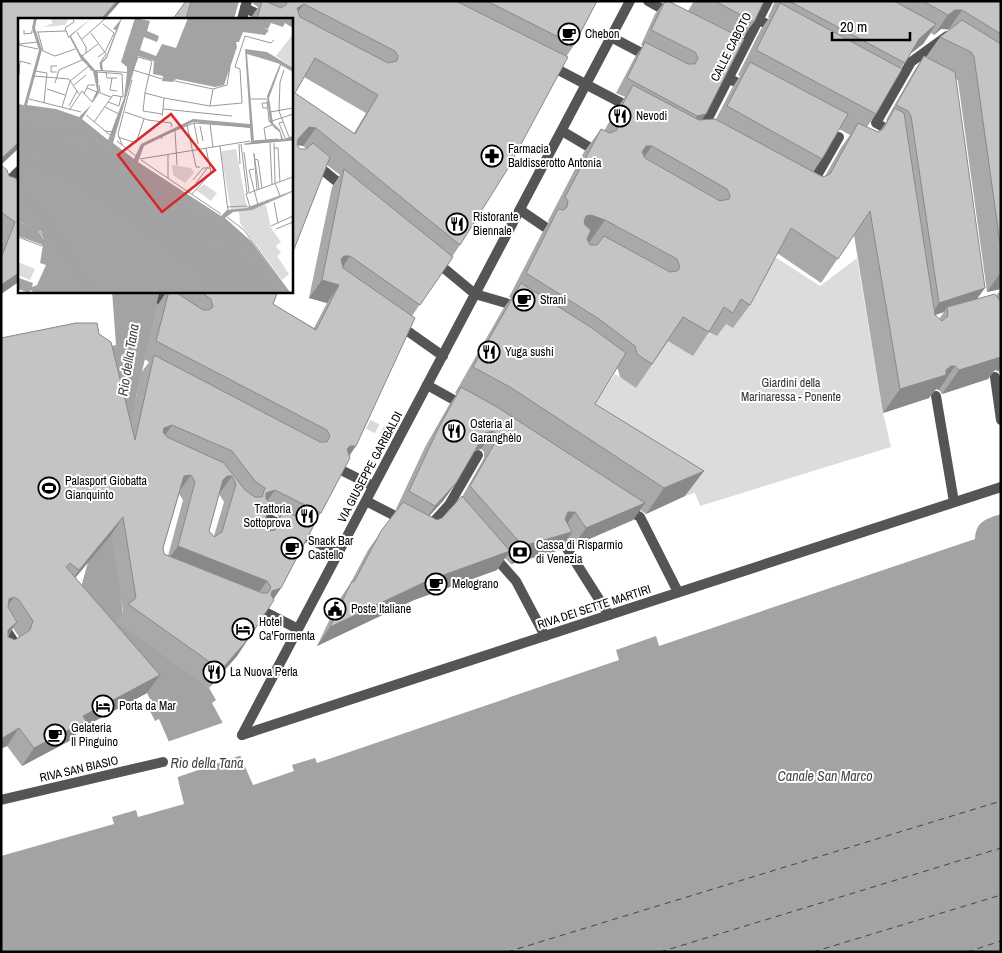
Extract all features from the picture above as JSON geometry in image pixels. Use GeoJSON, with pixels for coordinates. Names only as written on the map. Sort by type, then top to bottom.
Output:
{"type":"FeatureCollection","features":[{"type":"Feature","properties":{"kind":"street","name":"VIA GIUSEPPE GARIBALDI"},"geometry":{"type":"LineString","coordinates":[[242,735],[630,1]]}},
{"type":"Feature","properties":{"kind":"street"},"geometry":{"type":"LineString","coordinates":[[648,1],[683,21]]}},
{"type":"Feature","properties":{"kind":"street","name":"CALLE CABOTO"},"geometry":{"type":"LineString","coordinates":[[700,137],[730,79],[739,49],[759,20],[765,2]]}},
{"type":"Feature","properties":{"kind":"street"},"geometry":{"type":"LineString","coordinates":[[248,7],[266,18]]}},
{"type":"Feature","properties":{"kind":"street"},"geometry":{"type":"LineString","coordinates":[[759,20],[785,34]]}},
{"type":"Feature","properties":{"kind":"street"},"geometry":{"type":"LineString","coordinates":[[895,142],[894,132],[874,127],[890,90],[931,40],[945,35],[953,40]]}},
{"type":"Feature","properties":{"kind":"street"},"geometry":{"type":"LineString","coordinates":[[612,37],[664,64]]}},
{"type":"Feature","properties":{"kind":"street"},"geometry":{"type":"LineString","coordinates":[[542,61],[644,115]]}},
{"type":"Feature","properties":{"kind":"street"},"geometry":{"type":"LineString","coordinates":[[912,62],[922,67]]}},
{"type":"Feature","properties":{"kind":"street"},"geometry":{"type":"LineString","coordinates":[[730,79],[755,92]]}},
{"type":"Feature","properties":{"kind":"street"},"geometry":{"type":"LineString","coordinates":[[706,99],[716,105]]}},
{"type":"Feature","properties":{"kind":"street"},"geometry":{"type":"LineString","coordinates":[[562,131],[594,150]]}},
{"type":"Feature","properties":{"kind":"street"},"geometry":{"type":"LineString","coordinates":[[798,189],[807,194],[839,137]]}},
{"type":"Feature","properties":{"kind":"street"},"geometry":{"type":"LineString","coordinates":[[307,158],[354,195]]}},
{"type":"Feature","properties":{"kind":"street"},"geometry":{"type":"LineString","coordinates":[[1,189],[18,172]]}},
{"type":"Feature","properties":{"kind":"street"},"geometry":{"type":"LineString","coordinates":[[520,210],[545,227]]}},
{"type":"Feature","properties":{"kind":"street"},"geometry":{"type":"LineString","coordinates":[[423,250],[475,294],[506,303],[530,318]]}},
{"type":"Feature","properties":{"kind":"street"},"geometry":{"type":"LineString","coordinates":[[165,292],[162,302],[181,314]]}},
{"type":"Feature","properties":{"kind":"street"},"geometry":{"type":"LineString","coordinates":[[389,318],[443,356]]}},
{"type":"Feature","properties":{"kind":"street"},"geometry":{"type":"LineString","coordinates":[[995,378],[1001,420]]}},
{"type":"Feature","properties":{"kind":"street"},"geometry":{"type":"LineString","coordinates":[[427,385],[474,411]]}},
{"type":"Feature","properties":{"kind":"street"},"geometry":{"type":"LineString","coordinates":[[936,396],[954,502]]}},
{"type":"Feature","properties":{"kind":"street"},"geometry":{"type":"LineString","coordinates":[[366,501],[424,532],[452,509],[478,455]]}},
{"type":"Feature","properties":{"kind":"street"},"geometry":{"type":"LineString","coordinates":[[341,470],[373,486]]}},
{"type":"Feature","properties":{"kind":"street","name":"RIVA DEI SETTE MARTIRI"},"geometry":{"type":"LineString","coordinates":[[242,735],[1001,486]]}},
{"type":"Feature","properties":{"kind":"street"},"geometry":{"type":"LineString","coordinates":[[616,502],[640,517],[678,592]]}},
{"type":"Feature","properties":{"kind":"street"},"geometry":{"type":"LineString","coordinates":[[263,519],[338,552]]}},
{"type":"Feature","properties":{"kind":"street"},"geometry":{"type":"LineString","coordinates":[[559,536],[608,615]]}},
{"type":"Feature","properties":{"kind":"street"},"geometry":{"type":"LineString","coordinates":[[486,547],[516,581],[545,636]]}},
{"type":"Feature","properties":{"kind":"street"},"geometry":{"type":"LineString","coordinates":[[265,612],[298,628]]}},
{"type":"Feature","properties":{"kind":"street"},"geometry":{"type":"LineString","coordinates":[[1,622],[14,642],[1,651]]}},
{"type":"Feature","properties":{"kind":"street","name":"RIVA SAN BIASIO"},"geometry":{"type":"LineString","coordinates":[[1,800],[163,762]]}},
{"type":"Feature","properties":{"kind":"green space","name":"Giardini della Marinaressa - Ponente"},"geometry":{"type":"Polygon","coordinates":[[[772,255],[820,286],[857,258],[883,413],[891,447],[700,506],[695,493],[685,496],[577,430],[615,374],[636,387],[667,340],[707,331],[772,255]]]}},
{"type":"Feature","properties":{"kind":"water"},"geometry":{"type":"Polygon","coordinates":[[[187,1],[239,1],[234,18],[182,18],[187,1]]]}},
{"type":"Feature","properties":{"kind":"water","name":"Canale San Marco"},"geometry":{"type":"Polygon","coordinates":[[[112,292],[161,292],[136,397],[121,596],[123,617],[209,688],[216,700],[212,703],[240,755],[253,785],[294,771],[292,765],[315,758],[317,763],[619,660],[616,650],[656,636],[659,646],[975,539],[977,528],[980,524],[986,519],[1001,514],[1001,952],[1,952],[1,856],[114,824],[112,817],[136,810],[138,817],[184,804],[169,742],[159,719],[155,721],[148,707],[153,705],[147,693],[76,605],[88,562],[85,541],[97,349],[116,345],[112,292]]]}},
{"type":"Feature","properties":{"kind":"pier"},"geometry":{"type":"Polygon","coordinates":[[[225,722],[242,755],[175,778],[167,742],[225,722]]]}},
{"type":"Feature","properties":{"kind":"building"},"geometry":{"type":"Polygon","coordinates":[[[1,1],[117,1],[102,18],[18,18],[18,143],[1,159],[1,1]]]}},
{"type":"Feature","properties":{"kind":"building"},"geometry":{"type":"Polygon","coordinates":[[[186,1],[191,1],[186,18],[174,18],[186,1]]]}},
{"type":"Feature","properties":{"kind":"building"},"geometry":{"type":"Polygon","coordinates":[[[262,1],[281,8],[287,4],[286,1],[456,1],[568,57],[507,170],[460,245],[316,128],[309,127],[298,139],[297,145],[300,149],[306,149],[313,143],[330,157],[292,254],[292,18],[257,18],[262,1]],[[304,4],[297,8],[300,17],[388,63],[397,61],[398,56],[395,51],[304,4]],[[315,58],[295,93],[355,134],[378,95],[315,58]]]}},
{"type":"Feature","properties":{"kind":"building"},"geometry":{"type":"Polygon","coordinates":[[[487,1],[597,1],[574,45],[487,1]]]}},
{"type":"Feature","properties":{"kind":"building"},"geometry":{"type":"Polygon","coordinates":[[[665,1],[744,39],[706,114],[697,116],[627,78],[645,42],[688,64],[695,64],[698,58],[695,52],[651,30],[665,1]]]}},
{"type":"Feature","properties":{"kind":"building"},"geometry":{"type":"Polygon","coordinates":[[[715,1],[764,1],[754,22],[715,1]]]}},
{"type":"Feature","properties":{"kind":"building"},"geometry":{"type":"Polygon","coordinates":[[[789,1],[894,1],[936,24],[919,39],[905,63],[789,1]]]}},
{"type":"Feature","properties":{"kind":"building"},"geometry":{"type":"Polygon","coordinates":[[[923,1],[1001,1],[1001,34],[962,10],[955,10],[948,15],[923,1]]]}},
{"type":"Feature","properties":{"kind":"building"},"geometry":{"type":"Polygon","coordinates":[[[780,3],[902,69],[876,114],[756,50],[780,3]]]}},
{"type":"Feature","properties":{"kind":"building"},"geometry":{"type":"Polygon","coordinates":[[[962,20],[1001,44],[1001,250],[974,57],[971,52],[940,37],[962,20]]]}},
{"type":"Feature","properties":{"kind":"building"},"geometry":{"type":"Polygon","coordinates":[[[924,56],[955,72],[985,288],[939,303],[911,116],[908,111],[896,105],[924,56]]]}},
{"type":"Feature","properties":{"kind":"building"},"geometry":{"type":"Polygon","coordinates":[[[750,62],[848,114],[822,159],[727,106],[750,62]]]}},
{"type":"Feature","properties":{"kind":"building"},"geometry":{"type":"Polygon","coordinates":[[[633,85],[699,120],[715,119],[823,177],[830,174],[858,123],[878,132],[883,129],[895,108],[904,113],[935,315],[942,321],[948,316],[947,307],[995,294],[1001,302],[1001,357],[959,370],[955,366],[951,366],[946,370],[946,375],[900,389],[870,211],[838,259],[791,228],[750,305],[741,299],[733,313],[724,307],[709,332],[683,317],[652,364],[637,354],[635,346],[599,319],[526,273],[558,209],[564,210],[567,207],[568,201],[565,197],[601,129],[610,133],[617,130],[617,124],[614,120],[633,85]],[[646,146],[642,152],[645,158],[720,201],[729,199],[730,195],[727,189],[652,146],[646,146]],[[591,215],[586,216],[584,221],[585,225],[591,230],[587,239],[590,245],[597,245],[604,236],[670,272],[677,271],[680,268],[677,259],[605,220],[591,215]]]}},
{"type":"Feature","properties":{"kind":"building"},"geometry":{"type":"Polygon","coordinates":[[[1,165],[7,170],[9,176],[18,180],[18,274],[1,285],[1,258],[15,222],[1,212],[1,165]]]}},
{"type":"Feature","properties":{"kind":"building"},"geometry":{"type":"Polygon","coordinates":[[[344,169],[453,257],[420,305],[350,256],[344,256],[341,259],[343,268],[415,318],[356,446],[350,446],[347,449],[350,458],[321,513],[275,490],[266,493],[266,499],[271,503],[264,523],[268,531],[275,530],[283,510],[314,525],[281,588],[272,591],[271,595],[274,600],[249,638],[221,670],[128,604],[136,598],[123,517],[79,570],[70,563],[66,567],[160,675],[83,716],[86,721],[34,748],[19,728],[1,739],[1,338],[76,323],[97,323],[99,334],[111,342],[135,440],[154,355],[320,442],[327,442],[330,436],[327,430],[156,341],[169,292],[176,292],[203,310],[209,310],[213,307],[211,299],[200,292],[278,292],[273,304],[316,330],[339,285],[322,280],[344,169]],[[172,425],[164,428],[163,432],[167,437],[224,463],[245,490],[255,497],[262,497],[265,488],[255,481],[232,451],[172,425]],[[191,475],[184,476],[163,548],[164,554],[262,593],[268,593],[271,587],[267,581],[178,546],[195,482],[191,475]],[[227,476],[223,480],[209,531],[214,537],[222,532],[236,484],[232,476],[227,476]],[[14,597],[9,599],[8,607],[17,622],[8,630],[8,637],[15,640],[30,630],[33,621],[19,600],[14,597]]]}},
{"type":"Feature","properties":{"kind":"building"},"geometry":{"type":"Polygon","coordinates":[[[521,283],[592,328],[626,353],[595,404],[704,471],[664,488],[510,387],[473,367],[521,283]]]}},
{"type":"Feature","properties":{"kind":"building"},"geometry":{"type":"Polygon","coordinates":[[[461,387],[497,407],[645,503],[586,528],[575,512],[568,512],[565,519],[572,532],[523,546],[470,486],[496,441],[497,434],[493,431],[485,433],[456,483],[435,506],[409,491],[438,429],[461,387]]]}},
{"type":"Feature","properties":{"kind":"building"},"geometry":{"type":"Polygon","coordinates":[[[462,496],[510,551],[427,581],[330,627],[352,581],[354,582],[381,531],[403,502],[437,520],[442,518],[462,496]]]}},
{"type":"Feature","properties":{"kind":"ferry route"},"geometry":{"type":"LineString","coordinates":[[507,952],[1001,801]]}},
{"type":"Feature","properties":{"kind":"ferry route"},"geometry":{"type":"LineString","coordinates":[[660,952],[1001,848]]}},
{"type":"Feature","properties":{"kind":"ferry route"},"geometry":{"type":"LineString","coordinates":[[813,952],[1001,895]]}},
{"type":"Feature","properties":{"kind":"ferry route"},"geometry":{"type":"LineString","coordinates":[[967,952],[1001,941]]}},
{"type":"Feature","properties":{"kind":"tunnel"},"geometry":{"type":"LineString","coordinates":[[355,417],[398,440]]}},
{"type":"Feature","properties":{"kind":"place","name":"Chebon"},"geometry":{"type":"Point","coordinates":[569,34]}},
{"type":"Feature","properties":{"kind":"place","name":"Nevodi"},"geometry":{"type":"Point","coordinates":[620,116]}},
{"type":"Feature","properties":{"kind":"place","name":"Farmacia Baldisserotto Antonia"},"geometry":{"type":"Point","coordinates":[492,156]}},
{"type":"Feature","properties":{"kind":"place","name":"Ristorante Biennale"},"geometry":{"type":"Point","coordinates":[457,224]}},
{"type":"Feature","properties":{"kind":"place","name":"Strani"},"geometry":{"type":"Point","coordinates":[524,300]}},
{"type":"Feature","properties":{"kind":"place","name":"Yuga sushi"},"geometry":{"type":"Point","coordinates":[489,352]}},
{"type":"Feature","properties":{"kind":"place","name":"Osteria al Garanghèlo"},"geometry":{"type":"Point","coordinates":[454,431]}},
{"type":"Feature","properties":{"kind":"place","name":"Palasport Giobatta Gianquinto"},"geometry":{"type":"Point","coordinates":[49,488]}},
{"type":"Feature","properties":{"kind":"place","name":"Trattoria Sottoprova"},"geometry":{"type":"Point","coordinates":[307,516]}},
{"type":"Feature","properties":{"kind":"place","name":"Snack Bar Castello"},"geometry":{"type":"Point","coordinates":[292,548]}},
{"type":"Feature","properties":{"kind":"place","name":"Cassa di Risparmio di Venezia"},"geometry":{"type":"Point","coordinates":[520,552]}},
{"type":"Feature","properties":{"kind":"place","name":"Melograno"},"geometry":{"type":"Point","coordinates":[436,584]}},
{"type":"Feature","properties":{"kind":"place","name":"Poste Italiane"},"geometry":{"type":"Point","coordinates":[335,609]}},
{"type":"Feature","properties":{"kind":"place","name":"Hotel Ca'Formenta"},"geometry":{"type":"Point","coordinates":[243,629]}},
{"type":"Feature","properties":{"kind":"place","name":"La Nuova Perla"},"geometry":{"type":"Point","coordinates":[214,672]}},
{"type":"Feature","properties":{"kind":"place","name":"Porta da Mar"},"geometry":{"type":"Point","coordinates":[103,706]}},
{"type":"Feature","properties":{"kind":"place","name":"Gelateria Il Pinguino"},"geometry":{"type":"Point","coordinates":[55,735]}},
{"type":"Feature","properties":{"kind":"water label","name":"Rio della Tana"},"geometry":{"type":"Point","coordinates":[128,360]}},
{"type":"Feature","properties":{"kind":"water label","name":"Rio della Tana"},"geometry":{"type":"Point","coordinates":[207,763]}}]}
